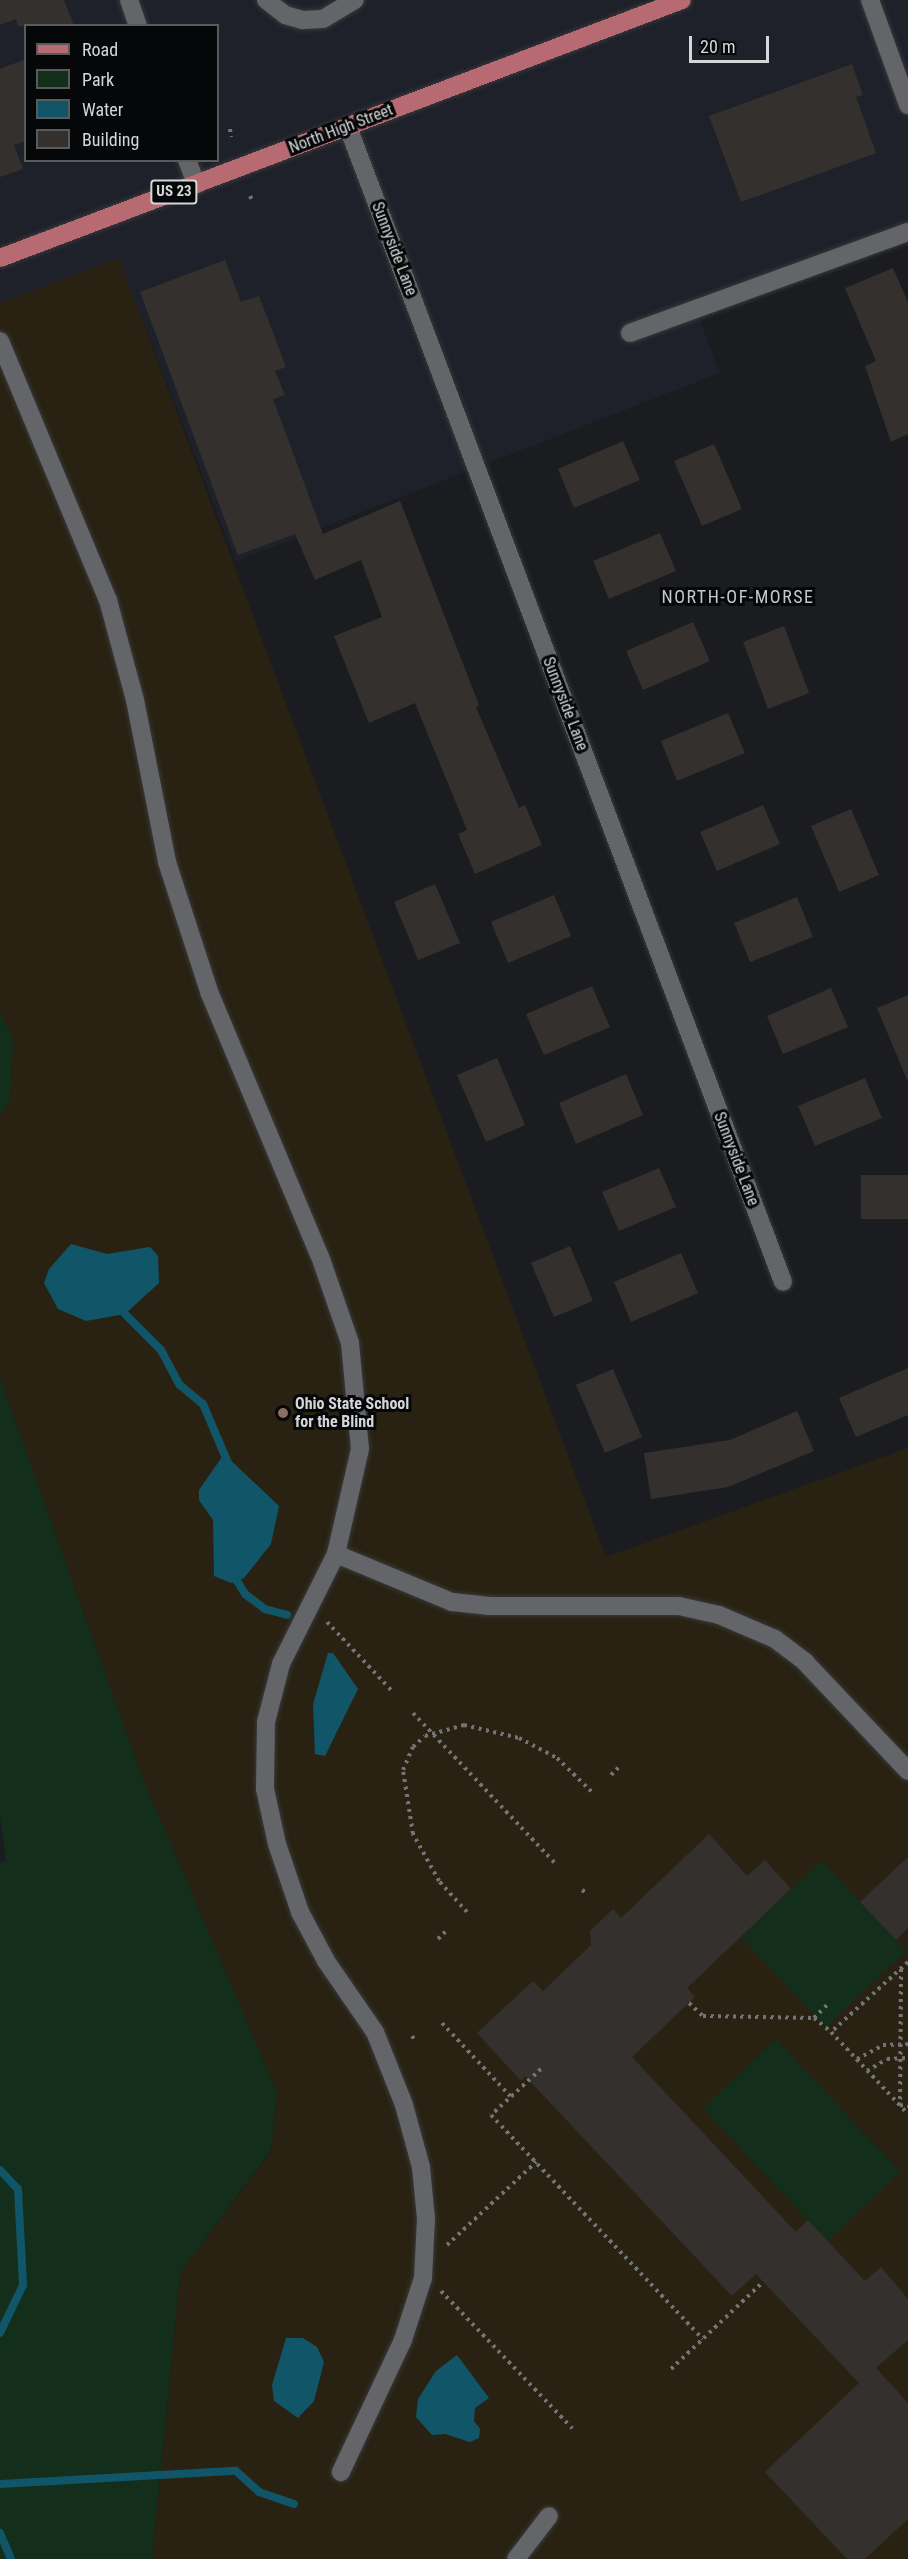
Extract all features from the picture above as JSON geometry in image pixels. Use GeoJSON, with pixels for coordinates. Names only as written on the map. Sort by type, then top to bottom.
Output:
{"type":"FeatureCollection","features":[{"type":"Feature","properties":{"kind":"main road","name":"North High Street"},"geometry":{"type":"LineString","coordinates":[[0,258],[682,0]]}},
{"type":"Feature","properties":{"kind":"street"},"geometry":{"type":"LineString","coordinates":[[129,0],[137,24]]}},
{"type":"Feature","properties":{"kind":"street"},"geometry":{"type":"LineString","coordinates":[[266,0],[285,15],[303,20],[323,19],[355,0]]}},
{"type":"Feature","properties":{"kind":"street"},"geometry":{"type":"LineString","coordinates":[[870,0],[908,105]]}},
{"type":"Feature","properties":{"kind":"street","name":"Sunnyside Lane"},"geometry":{"type":"LineString","coordinates":[[348,127],[783,1282]]}},
{"type":"Feature","properties":{"kind":"street"},"geometry":{"type":"LineString","coordinates":[[188,162],[196,184]]}},
{"type":"Feature","properties":{"kind":"street"},"geometry":{"type":"LineString","coordinates":[[630,333],[908,232]]}},
{"type":"Feature","properties":{"kind":"street"},"geometry":{"type":"LineString","coordinates":[[0,341],[108,600],[135,700],[167,862],[210,994],[326,1271],[350,1342],[360,1449],[336,1554],[280,1664],[266,1722],[265,1789],[277,1844],[300,1912],[326,1961],[375,2032],[404,2105],[421,2167],[426,2219],[423,2278],[403,2340],[341,2472]]}},
{"type":"Feature","properties":{"kind":"street"},"geometry":{"type":"LineString","coordinates":[[336,1554],[453,1602],[488,1606],[680,1606],[719,1615],[775,1639],[805,1662],[908,1771]]}},
{"type":"Feature","properties":{"kind":"street"},"geometry":{"type":"LineString","coordinates":[[516,2559],[549,2516]]}},
{"type":"Feature","properties":{"kind":"path"},"geometry":{"type":"LineString","coordinates":[[230,129],[231,137]]}},
{"type":"Feature","properties":{"kind":"path"},"geometry":{"type":"LineString","coordinates":[[325,1620],[392,1691]]}},
{"type":"Feature","properties":{"kind":"path"},"geometry":{"type":"LineString","coordinates":[[413,1713],[556,1864]]}},
{"type":"Feature","properties":{"kind":"path"},"geometry":{"type":"LineString","coordinates":[[467,1912],[424,1858],[407,1806],[404,1761],[413,1747],[431,1734],[464,1725],[519,1738],[557,1758],[593,1793]]}},
{"type":"Feature","properties":{"kind":"path"},"geometry":{"type":"LineString","coordinates":[[611,1775],[621,1765]]}},
{"type":"Feature","properties":{"kind":"path"},"geometry":{"type":"LineString","coordinates":[[438,1939],[448,1929]]}},
{"type":"Feature","properties":{"kind":"path"},"geometry":{"type":"LineString","coordinates":[[831,2032],[908,1962]]}},
{"type":"Feature","properties":{"kind":"path"},"geometry":{"type":"LineString","coordinates":[[900,2105],[901,1968]]}},
{"type":"Feature","properties":{"kind":"path"},"geometry":{"type":"LineString","coordinates":[[689,2003],[703,2016],[814,2018],[831,2032],[908,2114]]}},
{"type":"Feature","properties":{"kind":"path"},"geometry":{"type":"LineString","coordinates":[[814,2018],[827,2005]]}},
{"type":"Feature","properties":{"kind":"path"},"geometry":{"type":"LineString","coordinates":[[442,2023],[510,2096]]}},
{"type":"Feature","properties":{"kind":"path"},"geometry":{"type":"LineString","coordinates":[[857,2059],[878,2046],[908,2044]]}},
{"type":"Feature","properties":{"kind":"path"},"geometry":{"type":"LineString","coordinates":[[867,2071],[901,2058],[908,2058]]}},
{"type":"Feature","properties":{"kind":"path"},"geometry":{"type":"LineString","coordinates":[[541,2069],[491,2115],[703,2339]]}},
{"type":"Feature","properties":{"kind":"path"},"geometry":{"type":"LineString","coordinates":[[900,2105],[908,2106]]}},
{"type":"Feature","properties":{"kind":"path"},"geometry":{"type":"LineString","coordinates":[[438,2253],[536,2162]]}},
{"type":"Feature","properties":{"kind":"path"},"geometry":{"type":"LineString","coordinates":[[671,2369],[763,2282]]}},
{"type":"Feature","properties":{"kind":"path"},"geometry":{"type":"LineString","coordinates":[[435,2283],[572,2428]]}},
{"type":"Feature","properties":{"kind":"shaded area"},"geometry":{"type":"Polygon","coordinates":[[[0,0],[642,0],[646,13],[679,0],[908,0],[908,231],[696,310],[720,373],[236,561],[119,259],[0,303],[0,0]]]}},
{"type":"Feature","properties":{"kind":"shaded area","name":"Ohio State School for the Blind"},"geometry":{"type":"Polygon","coordinates":[[[119,258],[606,1557],[908,1448],[908,2559],[152,2559],[180,2273],[271,2151],[277,2092],[141,1774],[0,1378],[0,1114],[10,1102],[13,1038],[0,1013],[0,303],[119,258]]]}},
{"type":"Feature","properties":{"kind":"green space"},"geometry":{"type":"Polygon","coordinates":[[[0,1013],[13,1038],[10,1102],[0,1114],[0,1013]]]}},
{"type":"Feature","properties":{"kind":"green space"},"geometry":{"type":"Polygon","coordinates":[[[0,1378],[141,1774],[277,2092],[271,2150],[180,2273],[152,2559],[0,2559],[0,1863],[6,1861],[0,1817],[0,1378]]]}},
{"type":"Feature","properties":{"kind":"green space"},"geometry":{"type":"Polygon","coordinates":[[[822,1861],[906,1951],[826,2027],[741,1937],[822,1861]]]}},
{"type":"Feature","properties":{"kind":"green space"},"geometry":{"type":"Polygon","coordinates":[[[776,2039],[900,2172],[827,2241],[703,2108],[776,2039]]]}},
{"type":"Feature","properties":{"kind":"water"},"geometry":{"type":"Polygon","coordinates":[[[71,1244],[107,1254],[150,1247],[158,1256],[159,1283],[125,1314],[86,1321],[58,1309],[44,1283],[49,1269],[71,1244]]]}},
{"type":"Feature","properties":{"kind":"water"},"geometry":{"type":"Polygon","coordinates":[[[224,1454],[279,1506],[271,1544],[244,1578],[231,1583],[214,1576],[213,1520],[199,1500],[199,1490],[224,1454]]]}},
{"type":"Feature","properties":{"kind":"water"},"geometry":{"type":"Polygon","coordinates":[[[328,1653],[333,1653],[358,1689],[325,1756],[315,1754],[313,1704],[328,1653]]]}},
{"type":"Feature","properties":{"kind":"water"},"geometry":{"type":"Polygon","coordinates":[[[286,2338],[303,2338],[317,2347],[324,2362],[314,2401],[298,2418],[274,2401],[272,2385],[286,2338]]]}},
{"type":"Feature","properties":{"kind":"water"},"geometry":{"type":"Polygon","coordinates":[[[457,2355],[489,2398],[475,2408],[474,2421],[480,2429],[479,2438],[470,2442],[445,2434],[432,2435],[416,2417],[418,2399],[436,2371],[457,2355]]]}},
{"type":"Feature","properties":{"kind":"building"},"geometry":{"type":"Polygon","coordinates":[[[0,0],[64,0],[73,24],[18,26],[16,19],[0,25],[0,0]]]}},
{"type":"Feature","properties":{"kind":"building"},"geometry":{"type":"Polygon","coordinates":[[[24,60],[24,142],[14,145],[23,169],[0,177],[0,69],[24,60]]]}},
{"type":"Feature","properties":{"kind":"building"},"geometry":{"type":"Polygon","coordinates":[[[852,64],[863,95],[856,97],[876,153],[741,202],[709,116],[852,64]]]}},
{"type":"Feature","properties":{"kind":"building"},"geometry":{"type":"Polygon","coordinates":[[[225,260],[241,302],[259,296],[286,367],[275,371],[285,395],[273,399],[323,534],[400,501],[479,705],[476,707],[519,808],[525,805],[542,845],[475,874],[458,834],[467,830],[415,703],[369,723],[334,636],[382,617],[361,560],[315,580],[295,534],[238,555],[140,292],[225,260]]]}},
{"type":"Feature","properties":{"kind":"building"},"geometry":{"type":"Polygon","coordinates":[[[893,268],[908,302],[908,434],[891,442],[865,366],[876,361],[845,288],[893,268]]]}},
{"type":"Feature","properties":{"kind":"building"},"geometry":{"type":"Polygon","coordinates":[[[623,441],[640,480],[574,508],[558,469],[623,441]]]}},
{"type":"Feature","properties":{"kind":"building"},"geometry":{"type":"Polygon","coordinates":[[[714,444],[742,509],[702,526],[674,461],[714,444]]]}},
{"type":"Feature","properties":{"kind":"building"},"geometry":{"type":"Polygon","coordinates":[[[660,533],[676,571],[609,599],[593,561],[660,533]]]}},
{"type":"Feature","properties":{"kind":"building"},"geometry":{"type":"Polygon","coordinates":[[[693,622],[710,661],[643,690],[626,651],[693,622]]]}},
{"type":"Feature","properties":{"kind":"building"},"geometry":{"type":"Polygon","coordinates":[[[784,626],[809,693],[768,709],[743,642],[784,626]]]}},
{"type":"Feature","properties":{"kind":"building"},"geometry":{"type":"Polygon","coordinates":[[[728,713],[745,753],[677,781],[661,741],[728,713]]]}},
{"type":"Feature","properties":{"kind":"building"},"geometry":{"type":"Polygon","coordinates":[[[763,805],[780,844],[717,871],[700,832],[763,805]]]}},
{"type":"Feature","properties":{"kind":"building"},"geometry":{"type":"Polygon","coordinates":[[[851,809],[879,875],[839,892],[811,826],[851,809]]]}},
{"type":"Feature","properties":{"kind":"building"},"geometry":{"type":"Polygon","coordinates":[[[435,884],[460,943],[418,960],[394,902],[435,884]]]}},
{"type":"Feature","properties":{"kind":"building"},"geometry":{"type":"Polygon","coordinates":[[[554,895],[571,936],[508,963],[491,922],[554,895]]]}},
{"type":"Feature","properties":{"kind":"building"},"geometry":{"type":"Polygon","coordinates":[[[797,897],[813,937],[750,962],[734,923],[797,897]]]}},
{"type":"Feature","properties":{"kind":"building"},"geometry":{"type":"Polygon","coordinates":[[[592,986],[610,1027],[544,1055],[526,1014],[592,986]]]}},
{"type":"Feature","properties":{"kind":"building"},"geometry":{"type":"Polygon","coordinates":[[[831,988],[848,1027],[783,1054],[767,1016],[831,988]]]}},
{"type":"Feature","properties":{"kind":"building"},"geometry":{"type":"Polygon","coordinates":[[[908,995],[908,1082],[877,1008],[908,995]]]}},
{"type":"Feature","properties":{"kind":"building"},"geometry":{"type":"Polygon","coordinates":[[[497,1058],[525,1125],[486,1142],[457,1075],[497,1058]]]}},
{"type":"Feature","properties":{"kind":"building"},"geometry":{"type":"Polygon","coordinates":[[[626,1074],[643,1115],[576,1144],[559,1103],[626,1074]]]}},
{"type":"Feature","properties":{"kind":"building"},"geometry":{"type":"Polygon","coordinates":[[[865,1078],[882,1118],[815,1146],[798,1106],[865,1078]]]}},
{"type":"Feature","properties":{"kind":"building"},"geometry":{"type":"Polygon","coordinates":[[[659,1168],[676,1207],[619,1231],[602,1192],[659,1168]]]}},
{"type":"Feature","properties":{"kind":"building"},"geometry":{"type":"Polygon","coordinates":[[[861,1175],[908,1175],[908,1219],[861,1219],[861,1175]]]}},
{"type":"Feature","properties":{"kind":"building"},"geometry":{"type":"Polygon","coordinates":[[[570,1246],[593,1301],[554,1317],[531,1263],[570,1246]]]}},
{"type":"Feature","properties":{"kind":"building"},"geometry":{"type":"Polygon","coordinates":[[[681,1253],[698,1293],[631,1322],[614,1282],[681,1253]]]}},
{"type":"Feature","properties":{"kind":"building"},"geometry":{"type":"Polygon","coordinates":[[[908,1368],[908,1415],[856,1437],[839,1398],[908,1368]]]}},
{"type":"Feature","properties":{"kind":"building"},"geometry":{"type":"Polygon","coordinates":[[[613,1369],[642,1437],[605,1453],[576,1385],[613,1369]]]}},
{"type":"Feature","properties":{"kind":"building"},"geometry":{"type":"Polygon","coordinates":[[[797,1411],[814,1451],[728,1487],[651,1499],[644,1453],[730,1440],[797,1411]]]}},
{"type":"Feature","properties":{"kind":"building"},"geometry":{"type":"Polygon","coordinates":[[[709,1834],[747,1876],[765,1860],[791,1889],[687,1988],[695,1997],[632,2057],[796,2232],[808,2220],[865,2281],[881,2267],[908,2299],[908,2340],[876,2368],[908,2403],[908,2519],[865,2559],[847,2559],[765,2472],[859,2383],[756,2274],[732,2296],[525,2076],[521,2081],[477,2033],[533,1981],[543,1991],[591,1945],[590,1931],[613,1909],[621,1918],[709,1834]]]}},
{"type":"Feature","properties":{"kind":"building"},"geometry":{"type":"Polygon","coordinates":[[[908,1857],[908,1928],[896,1940],[860,1902],[908,1857]]]}},
{"type":"Feature","properties":{"kind":"waterway"},"geometry":{"type":"LineString","coordinates":[[125,1314],[161,1350],[180,1385],[203,1404],[228,1463]]}},
{"type":"Feature","properties":{"kind":"waterway"},"geometry":{"type":"LineString","coordinates":[[237,1570],[237,1581],[245,1594],[265,1609],[287,1615]]}},
{"type":"Feature","properties":{"kind":"waterway"},"geometry":{"type":"LineString","coordinates":[[0,2170],[18,2189],[23,2285],[0,2333]]}},
{"type":"Feature","properties":{"kind":"waterway"},"geometry":{"type":"LineString","coordinates":[[0,2484],[236,2471],[259,2492],[294,2504]]}},
{"type":"Feature","properties":{"kind":"waterway"},"geometry":{"type":"LineString","coordinates":[[0,2533],[11,2559]]}},
{"type":"Feature","properties":{"kind":"place","name":"Ohio State School for the Blind"},"geometry":{"type":"Point","coordinates":[283,1413]}},
{"type":"Feature","properties":{"kind":"district","name":"NORTH-OF-MORSE"},"geometry":{"type":"Point","coordinates":[738,597]}}]}
